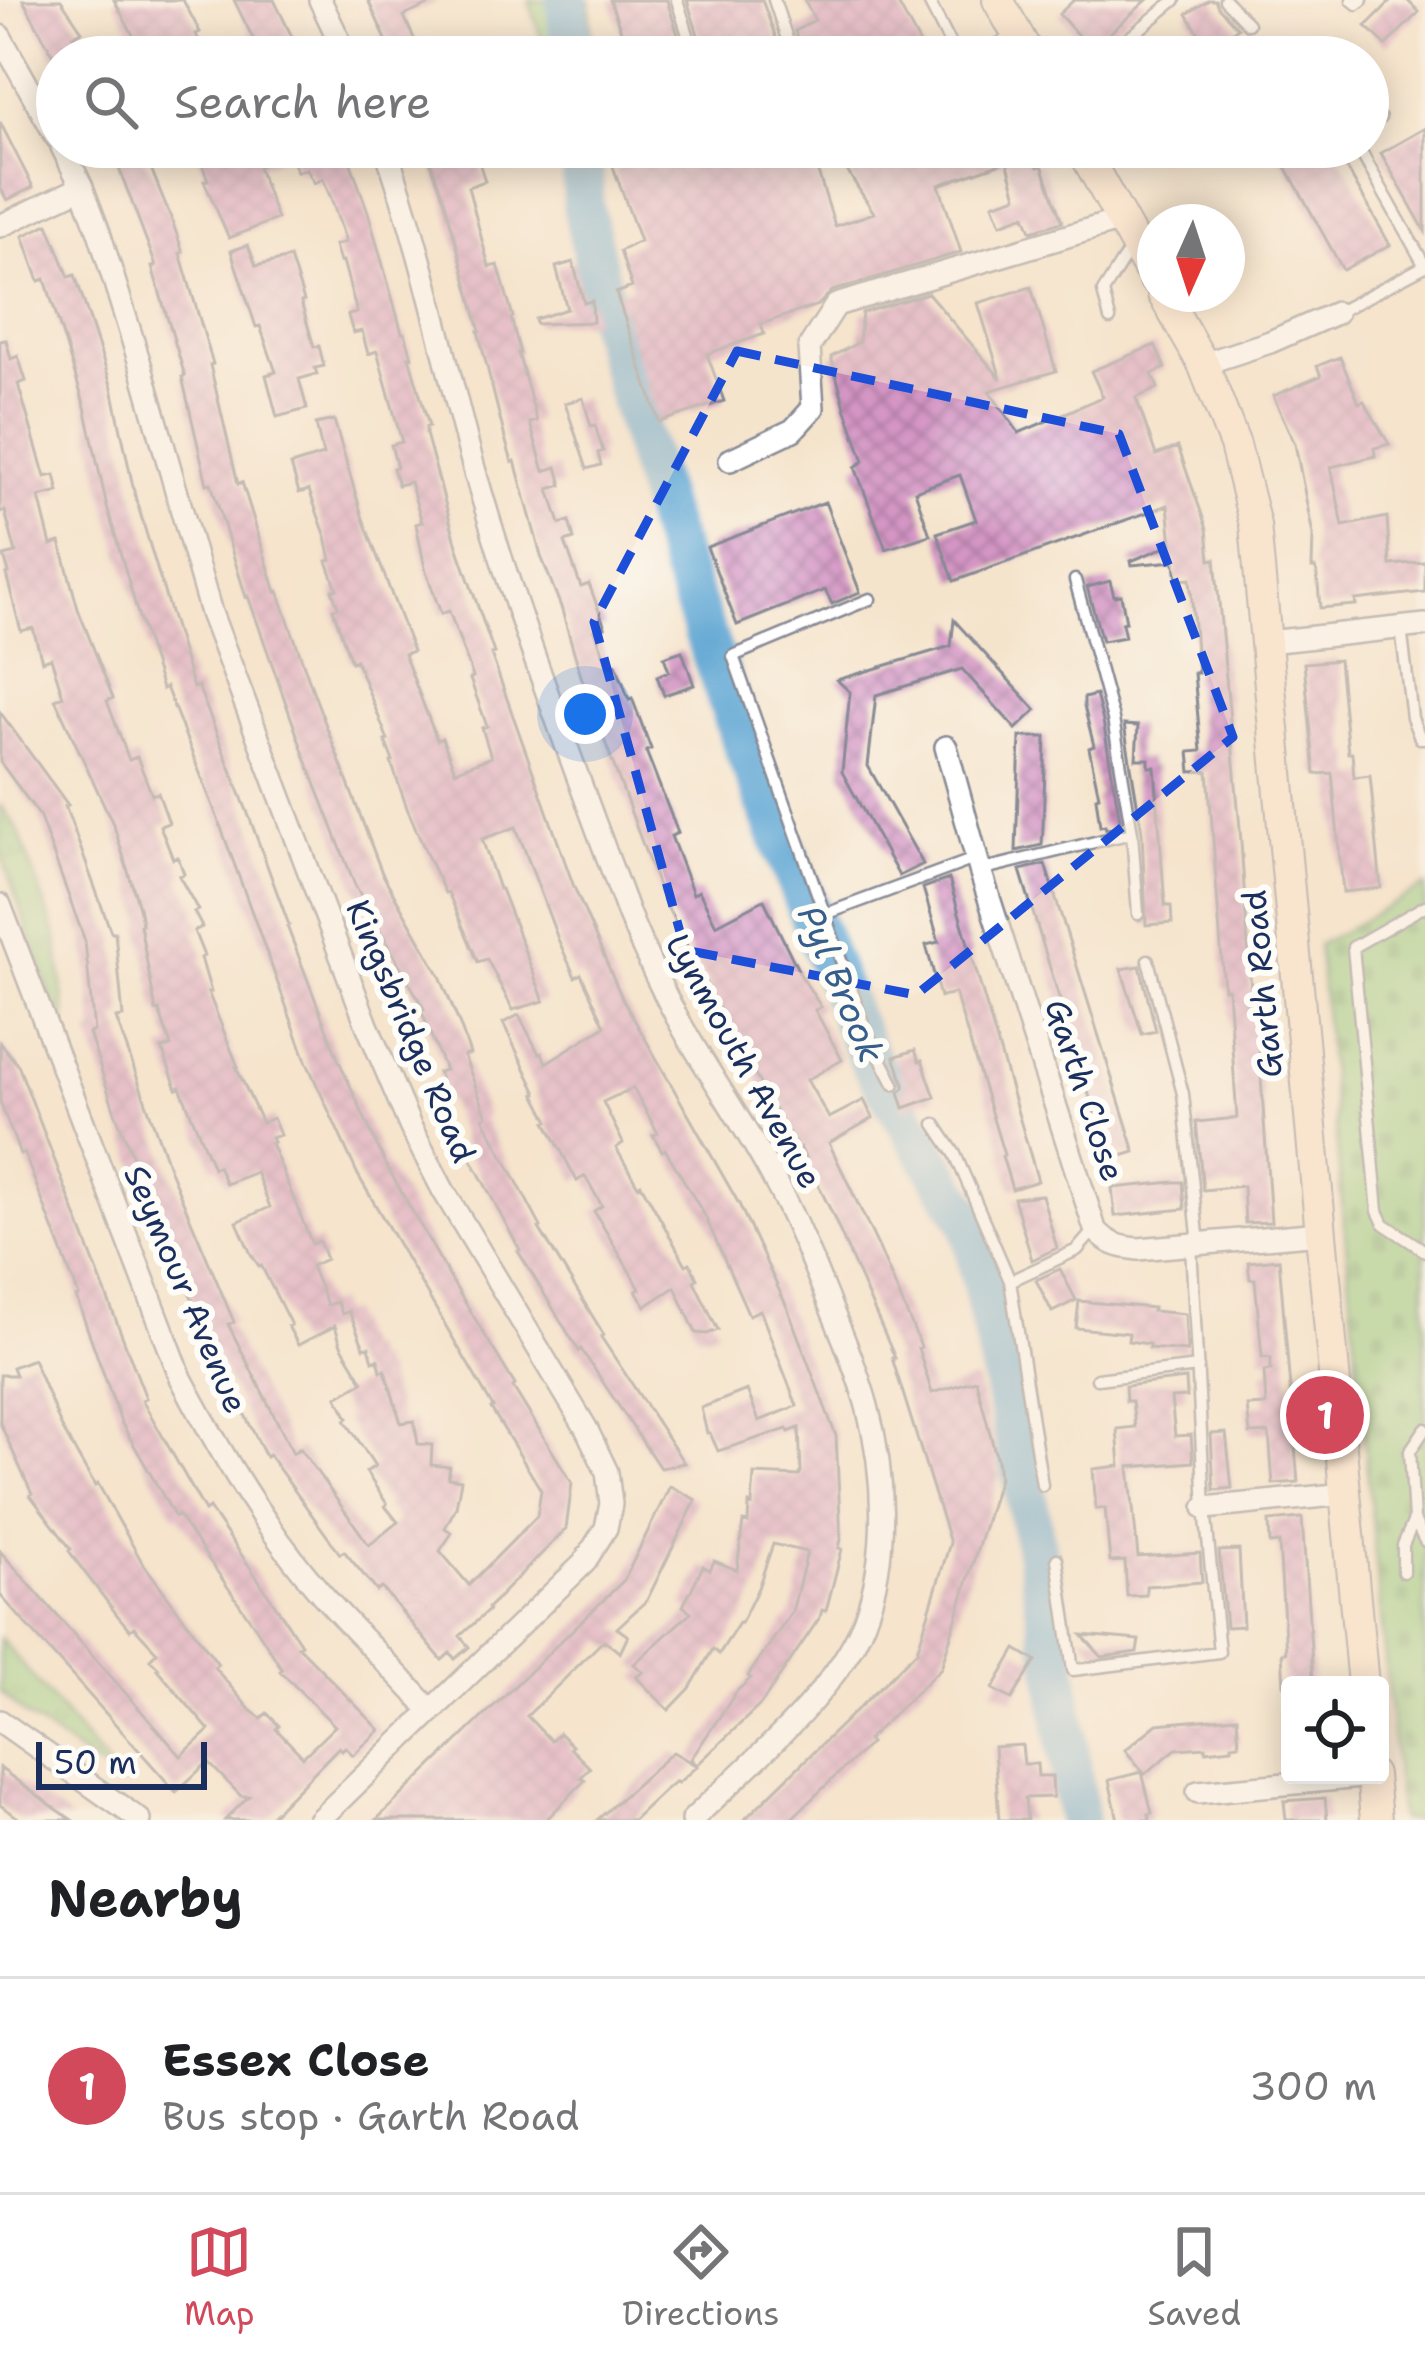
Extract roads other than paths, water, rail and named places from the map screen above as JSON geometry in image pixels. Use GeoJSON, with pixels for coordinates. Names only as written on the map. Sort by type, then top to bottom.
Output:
{"type":"FeatureCollection","features":[{"type":"Feature","properties":{"kind":"street"},"geometry":{"type":"LineString","coordinates":[[320,0],[337,36]]}},
{"type":"Feature","properties":{"kind":"street"},"geometry":{"type":"LineString","coordinates":[[998,0],[1019,36]]}},
{"type":"Feature","properties":{"kind":"street"},"geometry":{"type":"LineString","coordinates":[[0,36],[36,100]]}},
{"type":"Feature","properties":{"kind":"street","name":"Kingsbridge Road"},"geometry":{"type":"LineString","coordinates":[[72,168],[130,330],[211,613],[367,1024],[443,1190],[586,1427],[607,1472],[611,1504],[606,1528],[584,1562],[319,1820]]}},
{"type":"Feature","properties":{"kind":"street","name":"Lynmouth Avenue"},"geometry":{"type":"LineString","coordinates":[[392,168],[503,562],[629,915],[682,1026],[797,1225],[855,1368],[876,1450],[880,1548],[863,1624],[838,1667],[807,1706],[692,1820]]}},
{"type":"Feature","properties":{"kind":"street"},"geometry":{"type":"LineString","coordinates":[[1093,168],[1137,248]]}},
{"type":"Feature","properties":{"kind":"street"},"geometry":{"type":"LineString","coordinates":[[0,226],[82,187]]}},
{"type":"Feature","properties":{"kind":"street"},"geometry":{"type":"LineString","coordinates":[[730,460],[793,430],[813,408],[809,347],[836,305],[1128,232]]}},
{"type":"Feature","properties":{"kind":"street","name":"Garth Road"},"geometry":{"type":"LineString","coordinates":[[1173,312],[1203,364],[1235,446],[1256,525],[1362,1676]]}},
{"type":"Feature","properties":{"kind":"street"},"geometry":{"type":"LineString","coordinates":[[1203,364],[1336,313]]}},
{"type":"Feature","properties":{"kind":"street"},"geometry":{"type":"LineString","coordinates":[[1268,642],[1425,626]]}},
{"type":"Feature","properties":{"kind":"street","name":"Garth Close"},"geometry":{"type":"LineString","coordinates":[[946,747],[978,864],[1096,1229],[1104,1240],[1138,1249],[1321,1233]]}},
{"type":"Feature","properties":{"kind":"street","name":"Seymour Avenue"},"geometry":{"type":"LineString","coordinates":[[0,905],[174,1359],[200,1415],[294,1561],[431,1711]]}},
{"type":"Feature","properties":{"kind":"street"},"geometry":{"type":"LineString","coordinates":[[1205,1508],[1346,1494]]}},
{"type":"Feature","properties":{"kind":"street"},"geometry":{"type":"LineString","coordinates":[[0,1720],[140,1820]]}},
{"type":"Feature","properties":{"kind":"street"},"geometry":{"type":"LineString","coordinates":[[1198,1792],[1285,1784]]}},
{"type":"Feature","properties":{"kind":"street"},"geometry":{"type":"LineString","coordinates":[[1373,1784],[1376,1820]]}},
{"type":"Feature","properties":{"kind":"lane"},"geometry":{"type":"LineString","coordinates":[[677,0],[688,36]]}},
{"type":"Feature","properties":{"kind":"lane"},"geometry":{"type":"LineString","coordinates":[[774,0],[786,36]]}},
{"type":"Feature","properties":{"kind":"lane"},"geometry":{"type":"LineString","coordinates":[[928,0],[946,36]]}},
{"type":"Feature","properties":{"kind":"lane"},"geometry":{"type":"LineString","coordinates":[[1131,36],[1175,0]]}},
{"type":"Feature","properties":{"kind":"lane"},"geometry":{"type":"LineString","coordinates":[[1226,0],[1248,24]]}},
{"type":"Feature","properties":{"kind":"lane"},"geometry":{"type":"LineString","coordinates":[[1352,0],[1357,4],[1362,0]]}},
{"type":"Feature","properties":{"kind":"lane"},"geometry":{"type":"LineString","coordinates":[[1336,313],[1425,266],[1370,168]]}},
{"type":"Feature","properties":{"kind":"lane"},"geometry":{"type":"LineString","coordinates":[[1110,320],[1103,292],[1128,232]]}},
{"type":"Feature","properties":{"kind":"lane"},"geometry":{"type":"LineString","coordinates":[[1075,580],[1113,719],[1132,833],[1138,914]]}},
{"type":"Feature","properties":{"kind":"lane"},"geometry":{"type":"LineString","coordinates":[[870,599],[733,656],[865,1028],[894,1084]]}},
{"type":"Feature","properties":{"kind":"lane"},"geometry":{"type":"LineString","coordinates":[[1401,628],[1412,718],[1420,738],[1425,739]]}},
{"type":"Feature","properties":{"kind":"lane"},"geometry":{"type":"LineString","coordinates":[[823,914],[978,864],[1132,833]]}},
{"type":"Feature","properties":{"kind":"lane"},"geometry":{"type":"LineString","coordinates":[[1425,906],[1353,947],[1378,1211],[1384,1224],[1425,1251]]}},
{"type":"Feature","properties":{"kind":"lane"},"geometry":{"type":"LineString","coordinates":[[1057,1559],[1072,1670],[1220,1652],[1205,1508],[1195,1245],[1183,1094],[1148,960]]}},
{"type":"Feature","properties":{"kind":"lane"},"geometry":{"type":"LineString","coordinates":[[934,1124],[955,1154],[1010,1281],[1042,1485]]}},
{"type":"Feature","properties":{"kind":"lane"},"geometry":{"type":"LineString","coordinates":[[1010,1281],[1077,1250],[1096,1229]]}},
{"type":"Feature","properties":{"kind":"lane"},"geometry":{"type":"LineString","coordinates":[[1097,1379],[1198,1367]]}},
{"type":"Feature","properties":{"kind":"lane"},"geometry":{"type":"LineString","coordinates":[[1425,1430],[1410,1451],[1414,1520],[1425,1540]]}},
{"type":"Feature","properties":{"kind":"lane"},"geometry":{"type":"LineString","coordinates":[[1403,1572],[1403,1545],[1414,1520]]}},
{"type":"Feature","properties":{"kind":"waterway","name":"Pyl Brook"},"geometry":{"type":"LineString","coordinates":[[567,0],[570,36]]}},
{"type":"Feature","properties":{"kind":"waterway","name":"Pyl Brook"},"geometry":{"type":"LineString","coordinates":[[583,168],[583,206],[610,330],[664,517],[744,746],[871,1063],[970,1223],[1020,1461],[1078,1820]]}},
{"type":"Feature","properties":{"kind":"place","name":"Essex Close"},"geometry":{"type":"Point","coordinates":[1325,1415]}}]}
